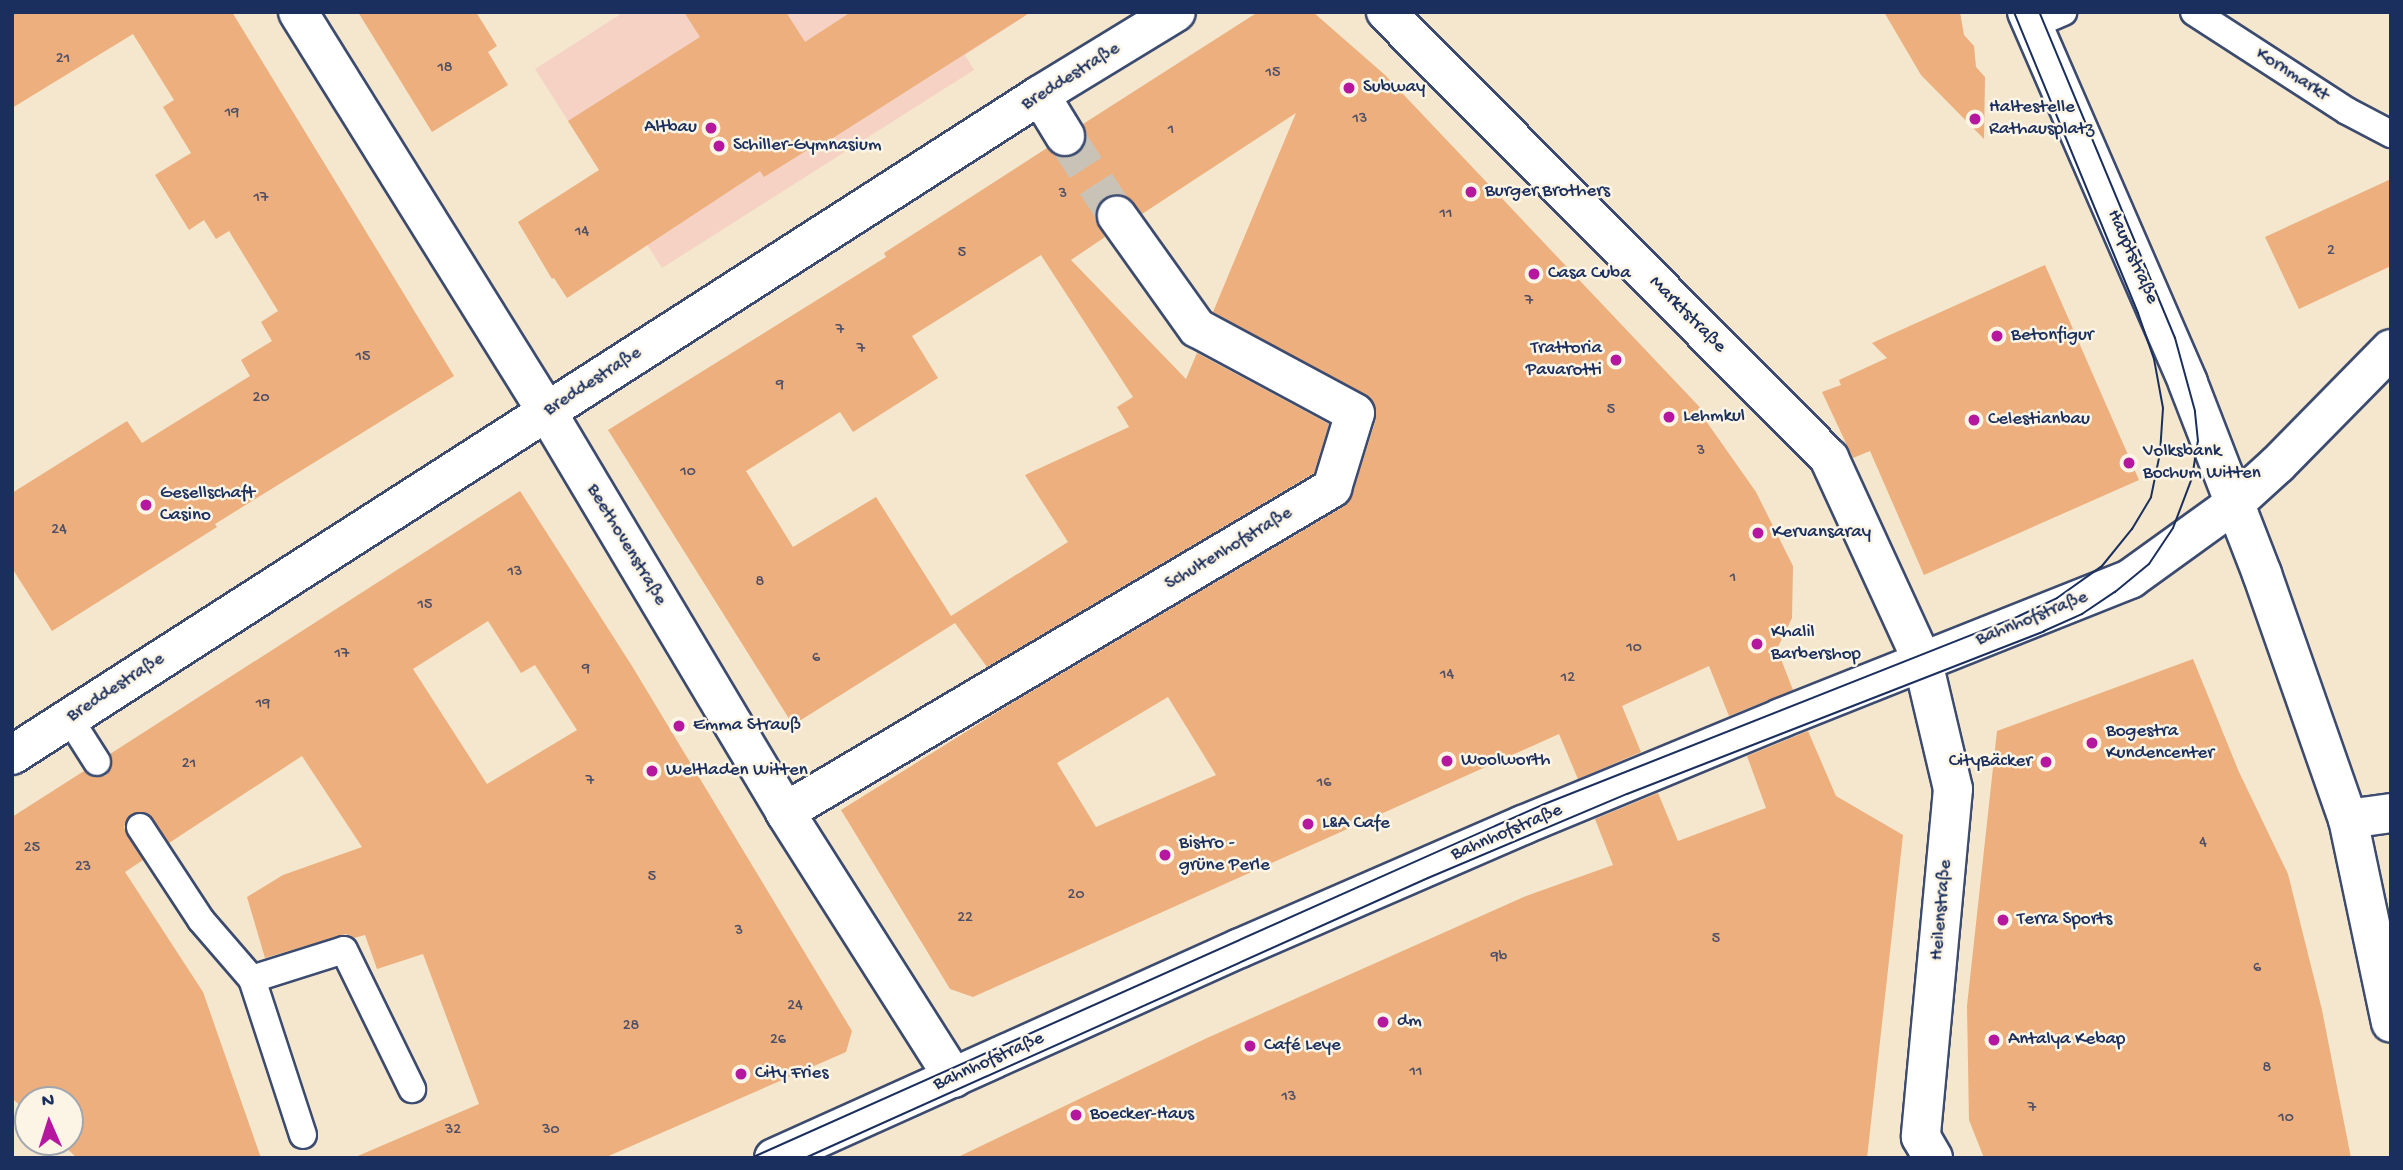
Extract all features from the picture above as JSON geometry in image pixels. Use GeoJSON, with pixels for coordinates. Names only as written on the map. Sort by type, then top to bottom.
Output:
{"type":"FeatureCollection","features":[{"type":"Feature","properties":{"kind":"street","name":"Beethovenstraße"},"geometry":{"type":"LineString","coordinates":[[298,12],[547,412],[785,812],[954,1078]]}},
{"type":"Feature","properties":{"kind":"street","name":"Marktstraße"},"geometry":{"type":"LineString","coordinates":[[1386,12],[1829,458],[1923,662]]}},
{"type":"Feature","properties":{"kind":"street","name":"Breddestraße"},"geometry":{"type":"LineString","coordinates":[[12,755],[1040,95],[1172,15]]}},
{"type":"Feature","properties":{"kind":"street","name":"Hauptstraße"},"geometry":{"type":"LineString","coordinates":[[2041,17],[2189,383],[2348,819],[2391,1023]]}},
{"type":"Feature","properties":{"kind":"street"},"geometry":{"type":"LineString","coordinates":[[1040,95],[1065,135]]}},
{"type":"Feature","properties":{"kind":"street","name":"Schultenhofstraße"},"geometry":{"type":"LineString","coordinates":[[785,812],[1332,488],[1355,412],[1198,328],[1117,216]]}},
{"type":"Feature","properties":{"kind":"street","name":"Bahnhofstraße"},"geometry":{"type":"LineString","coordinates":[[774,1158],[1240,948],[1523,825],[2130,579],[2234,503],[2278,464],[2391,349]]}},
{"type":"Feature","properties":{"kind":"street","name":"Heilenstraße"},"geometry":{"type":"LineString","coordinates":[[1923,662],[1953,789],[1921,1138],[1933,1158]]}},
{"type":"Feature","properties":{"kind":"street"},"geometry":{"type":"LineString","coordinates":[[2348,819],[2391,813]]}},
{"type":"Feature","properties":{"kind":"lane","name":"Kornmarkt"},"geometry":{"type":"LineString","coordinates":[[2194,12],[2347,111],[2391,134]]}},
{"type":"Feature","properties":{"kind":"lane"},"geometry":{"type":"LineString","coordinates":[[69,719],[97,762]]}},
{"type":"Feature","properties":{"kind":"lane"},"geometry":{"type":"LineString","coordinates":[[140,827],[201,920],[252,979],[303,1135]]}},
{"type":"Feature","properties":{"kind":"lane"},"geometry":{"type":"LineString","coordinates":[[252,979],[344,950],[412,1089]]}},
{"type":"Feature","properties":{"kind":"shaded area","name":"Schiller-Gymnasium"},"geometry":{"type":"Polygon","coordinates":[[[624,12],[1018,12],[1022,18],[965,55],[974,70],[662,268],[535,69],[624,12]]]}},
{"type":"Feature","properties":{"kind":"building"},"geometry":{"type":"Polygon","coordinates":[[[12,12],[232,12],[454,376],[215,524],[217,527],[52,631],[12,568],[12,493],[127,421],[142,443],[250,376],[241,360],[272,341],[261,322],[278,311],[229,231],[216,239],[204,220],[189,230],[155,175],[191,153],[163,107],[174,100],[133,34],[12,108],[12,12]]]}},
{"type":"Feature","properties":{"kind":"building"},"geometry":{"type":"Polygon","coordinates":[[[358,12],[476,12],[497,46],[488,52],[508,85],[432,132],[358,12]]]}},
{"type":"Feature","properties":{"kind":"building","name":"Schiller-Gymnasium"},"geometry":{"type":"Polygon","coordinates":[[[684,12],[786,12],[805,42],[851,12],[1031,12],[811,152],[809,149],[764,177],[760,171],[567,298],[554,278],[552,279],[518,222],[599,170],[568,121],[700,37],[684,12]]]}},
{"type":"Feature","properties":{"kind":"building"},"geometry":{"type":"Polygon","coordinates":[[[1258,12],[1313,12],[1385,75],[1710,418],[1706,421],[1756,492],[1793,566],[1792,618],[1777,649],[1793,690],[1729,716],[1709,666],[1622,706],[1641,752],[1578,779],[1559,734],[973,997],[950,989],[841,810],[1012,703],[1343,507],[1352,495],[1376,419],[1372,400],[1213,312],[1296,113],[1142,214],[1125,196],[1116,194],[1105,198],[1097,206],[1095,217],[1105,237],[1071,260],[1186,379],[1197,353],[1329,424],[1314,473],[987,667],[955,623],[793,725],[608,430],[886,257],[884,253],[1047,148],[1054,155],[1065,158],[1077,154],[1084,147],[1087,136],[1083,124],[1258,12]],[[1041,255],[912,336],[938,378],[853,432],[840,412],[746,471],[793,547],[876,497],[951,616],[1068,542],[1025,475],[1129,427],[1117,407],[1133,397],[1041,255]],[[1168,697],[1057,763],[1096,827],[1216,775],[1168,697]]]}},
{"type":"Feature","properties":{"kind":"building","name":"Haltestelle Rathausplatz"},"geometry":{"type":"Polygon","coordinates":[[[1884,12],[1960,12],[1964,35],[1974,46],[1976,67],[1985,77],[1984,139],[1921,75],[1884,12]]]}},
{"type":"Feature","properties":{"kind":"building"},"geometry":{"type":"Polygon","coordinates":[[[2391,179],[2391,266],[2299,309],[2265,237],[2391,179]]]}},
{"type":"Feature","properties":{"kind":"building","name":"Celestianbau"},"geometry":{"type":"Polygon","coordinates":[[[2045,265],[2139,480],[1924,575],[1870,451],[1853,458],[1822,392],[1841,385],[1839,380],[1887,358],[1872,343],[2045,265]]]}},
{"type":"Feature","properties":{"kind":"building"},"geometry":{"type":"Polygon","coordinates":[[[520,491],[632,666],[852,1031],[846,1052],[604,1158],[353,1158],[479,1104],[423,954],[377,969],[365,935],[354,938],[346,934],[265,958],[247,897],[283,875],[362,847],[302,756],[169,843],[146,813],[131,814],[124,827],[143,860],[125,872],[203,992],[261,1158],[77,1158],[75,1156],[84,1156],[84,1086],[14,1086],[14,1100],[12,1098],[12,817],[84,771],[90,776],[105,776],[111,769],[110,754],[520,491]],[[488,621],[413,669],[487,784],[577,730],[535,665],[521,673],[488,621]]]}},
{"type":"Feature","properties":{"kind":"building"},"geometry":{"type":"Polygon","coordinates":[[[2193,659],[2239,772],[2288,874],[2322,1010],[2351,1158],[1984,1158],[1969,1120],[1967,1006],[1997,731],[2193,659]]]}},
{"type":"Feature","properties":{"kind":"building"},"geometry":{"type":"Polygon","coordinates":[[[1808,731],[1836,796],[1903,835],[1867,1158],[956,1158],[1207,1038],[1526,896],[1613,865],[1595,819],[1658,793],[1678,841],[1766,808],[1747,756],[1808,731]]]}},
{"type":"Feature","properties":{"kind":"tunnel"},"geometry":{"type":"LineString","coordinates":[[1065,136],[1117,216]]}},
{"type":"Feature","properties":{"kind":"tram line"},"geometry":{"type":"LineString","coordinates":[[751,1158],[1542,805],[2019,616],[2057,598],[2102,566],[2132,529],[2151,497],[2160,453],[2163,408],[2154,359],[2138,313],[2014,12]]}},
{"type":"Feature","properties":{"kind":"tram line"},"geometry":{"type":"LineString","coordinates":[[805,1158],[1428,878],[1627,794],[2044,631],[2082,614],[2115,592],[2149,564],[2173,528],[2192,478],[2198,441],[2195,411],[2175,338],[2039,12]]}},
{"type":"Feature","properties":{"kind":"place","name":"Subway"},"geometry":{"type":"Point","coordinates":[1349,88]}},
{"type":"Feature","properties":{"kind":"place","name":"Haltestelle Rathausplatz"},"geometry":{"type":"Point","coordinates":[1975,119]}},
{"type":"Feature","properties":{"kind":"place","name":"Altbau"},"geometry":{"type":"Point","coordinates":[711,128]}},
{"type":"Feature","properties":{"kind":"place","name":"Schiller-Gymnasium"},"geometry":{"type":"Point","coordinates":[719,146]}},
{"type":"Feature","properties":{"kind":"place","name":"Burger Brothers"},"geometry":{"type":"Point","coordinates":[1471,192]}},
{"type":"Feature","properties":{"kind":"place","name":"Casa Cuba"},"geometry":{"type":"Point","coordinates":[1534,274]}},
{"type":"Feature","properties":{"kind":"place","name":"Betonfigur"},"geometry":{"type":"Point","coordinates":[1997,336]}},
{"type":"Feature","properties":{"kind":"place","name":"Trattoria Pavarotti"},"geometry":{"type":"Point","coordinates":[1616,360]}},
{"type":"Feature","properties":{"kind":"place","name":"Lehmkul"},"geometry":{"type":"Point","coordinates":[1669,417]}},
{"type":"Feature","properties":{"kind":"place","name":"Celestianbau"},"geometry":{"type":"Point","coordinates":[1974,420]}},
{"type":"Feature","properties":{"kind":"place","name":"Volksbank Bochum Witten"},"geometry":{"type":"Point","coordinates":[2129,463]}},
{"type":"Feature","properties":{"kind":"place","name":"Gesellschaft Casino"},"geometry":{"type":"Point","coordinates":[146,505]}},
{"type":"Feature","properties":{"kind":"place","name":"Kervansaray"},"geometry":{"type":"Point","coordinates":[1758,533]}},
{"type":"Feature","properties":{"kind":"place","name":"Khalil Barbershop"},"geometry":{"type":"Point","coordinates":[1757,644]}},
{"type":"Feature","properties":{"kind":"place","name":"Emma Strauß"},"geometry":{"type":"Point","coordinates":[679,726]}},
{"type":"Feature","properties":{"kind":"place","name":"Bogestra Kundencenter"},"geometry":{"type":"Point","coordinates":[2092,743]}},
{"type":"Feature","properties":{"kind":"place","name":"Woolworth"},"geometry":{"type":"Point","coordinates":[1447,761]}},
{"type":"Feature","properties":{"kind":"place","name":"CityBäcker"},"geometry":{"type":"Point","coordinates":[2046,762]}},
{"type":"Feature","properties":{"kind":"place","name":"Weltladen Witten"},"geometry":{"type":"Point","coordinates":[652,771]}},
{"type":"Feature","properties":{"kind":"place","name":"L&A Cafe"},"geometry":{"type":"Point","coordinates":[1308,824]}},
{"type":"Feature","properties":{"kind":"place","name":"Bistro - grüne Perle"},"geometry":{"type":"Point","coordinates":[1165,855]}},
{"type":"Feature","properties":{"kind":"place","name":"Terra Sports"},"geometry":{"type":"Point","coordinates":[2003,920]}},
{"type":"Feature","properties":{"kind":"place","name":"dm"},"geometry":{"type":"Point","coordinates":[1383,1022]}},
{"type":"Feature","properties":{"kind":"place","name":"Antalya Kebap"},"geometry":{"type":"Point","coordinates":[1994,1040]}},
{"type":"Feature","properties":{"kind":"place","name":"Café Leye"},"geometry":{"type":"Point","coordinates":[1250,1046]}},
{"type":"Feature","properties":{"kind":"place","name":"City Fries"},"geometry":{"type":"Point","coordinates":[741,1074]}},
{"type":"Feature","properties":{"kind":"place","name":"Boecker-Haus"},"geometry":{"type":"Point","coordinates":[1076,1115]}}]}
